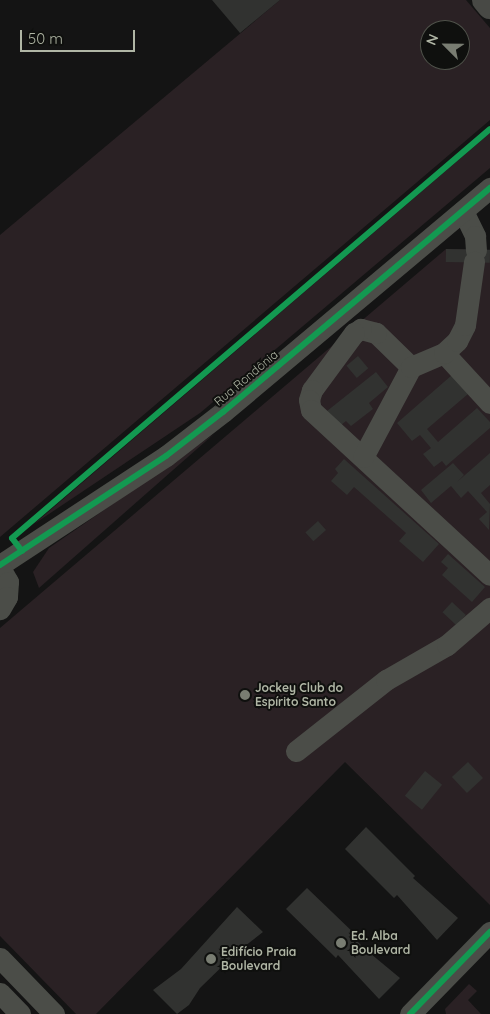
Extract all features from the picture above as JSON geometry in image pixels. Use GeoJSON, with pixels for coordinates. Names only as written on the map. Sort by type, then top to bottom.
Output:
{"type":"FeatureCollection","features":[{"type":"Feature","properties":{"kind":"main road"},"geometry":{"type":"LineString","coordinates":[[485,0],[490,6]]}},
{"type":"Feature","properties":{"kind":"street","name":"Rua Rondônia"},"geometry":{"type":"LineString","coordinates":[[0,609],[7,597],[8,582],[0,567],[166,456],[216,418],[490,188]]}},
{"type":"Feature","properties":{"kind":"street"},"geometry":{"type":"LineString","coordinates":[[363,458],[411,367],[444,353],[457,341],[464,325],[475,256],[475,236],[463,211]]}},
{"type":"Feature","properties":{"kind":"street"},"geometry":{"type":"LineString","coordinates":[[411,367],[376,333],[361,329],[354,333],[312,390],[309,400],[311,410],[490,575]]}},
{"type":"Feature","properties":{"kind":"street"},"geometry":{"type":"LineString","coordinates":[[444,353],[490,403]]}},
{"type":"Feature","properties":{"kind":"street"},"geometry":{"type":"LineString","coordinates":[[296,751],[380,684],[447,645],[490,608]]}},
{"type":"Feature","properties":{"kind":"street"},"geometry":{"type":"LineString","coordinates":[[410,1014],[490,932]]}},
{"type":"Feature","properties":{"kind":"street"},"geometry":{"type":"LineString","coordinates":[[0,958],[54,1014]]}},
{"type":"Feature","properties":{"kind":"street"},"geometry":{"type":"LineString","coordinates":[[0,993],[20,1014]]}},
{"type":"Feature","properties":{"kind":"shaded area"},"geometry":{"type":"Polygon","coordinates":[[[280,0],[466,0],[490,28],[490,120],[0,537],[0,235],[280,0]]]}},
{"type":"Feature","properties":{"kind":"shaded area"},"geometry":{"type":"Polygon","coordinates":[[[490,133],[490,168],[200,413],[34,524],[490,133]]]}},
{"type":"Feature","properties":{"kind":"shaded area","name":"Jockey Club do Espírito Santo"},"geometry":{"type":"Polygon","coordinates":[[[446,249],[490,250],[490,905],[345,762],[96,1014],[76,1014],[0,936],[0,628],[446,249]]]}},
{"type":"Feature","properties":{"kind":"shaded area"},"geometry":{"type":"Polygon","coordinates":[[[214,434],[39,588],[33,572],[49,548],[214,434]]]}},
{"type":"Feature","properties":{"kind":"shaded area"},"geometry":{"type":"Polygon","coordinates":[[[469,984],[477,991],[468,1000],[481,1014],[446,1014],[445,1009],[469,984]]]}},
{"type":"Feature","properties":{"kind":"building"},"geometry":{"type":"Polygon","coordinates":[[[212,0],[280,0],[240,33],[212,0]]]}},
{"type":"Feature","properties":{"kind":"building"},"geometry":{"type":"Polygon","coordinates":[[[446,249],[490,250],[490,263],[446,262],[446,249]]]}},
{"type":"Feature","properties":{"kind":"building"},"geometry":{"type":"Polygon","coordinates":[[[358,356],[368,368],[357,378],[347,366],[358,356]]]}},
{"type":"Feature","properties":{"kind":"building"},"geometry":{"type":"Polygon","coordinates":[[[376,372],[388,387],[369,403],[373,409],[351,426],[346,421],[335,430],[322,415],[376,372]]]}},
{"type":"Feature","properties":{"kind":"building"},"geometry":{"type":"Polygon","coordinates":[[[452,375],[468,394],[427,429],[438,442],[477,408],[490,422],[490,428],[446,466],[442,461],[434,467],[423,454],[431,448],[420,435],[412,441],[397,423],[452,375]]]}},
{"type":"Feature","properties":{"kind":"building"},"geometry":{"type":"Polygon","coordinates":[[[490,453],[490,485],[481,493],[490,504],[489,530],[479,519],[487,512],[468,491],[461,498],[451,486],[431,503],[421,490],[453,463],[464,475],[457,482],[490,453]]]}},
{"type":"Feature","properties":{"kind":"building"},"geometry":{"type":"Polygon","coordinates":[[[344,459],[439,544],[423,562],[399,541],[406,533],[354,487],[347,495],[331,481],[338,473],[335,469],[344,459]]]}},
{"type":"Feature","properties":{"kind":"building"},"geometry":{"type":"Polygon","coordinates":[[[318,521],[326,530],[313,541],[305,532],[318,521]]]}},
{"type":"Feature","properties":{"kind":"building"},"geometry":{"type":"Polygon","coordinates":[[[448,554],[485,587],[472,602],[442,575],[448,568],[441,562],[448,554]]]}},
{"type":"Feature","properties":{"kind":"building"},"geometry":{"type":"Polygon","coordinates":[[[452,602],[466,615],[456,625],[442,612],[452,602]]]}},
{"type":"Feature","properties":{"kind":"building"},"geometry":{"type":"Polygon","coordinates":[[[468,762],[483,778],[467,793],[452,777],[468,762]]]}},
{"type":"Feature","properties":{"kind":"building"},"geometry":{"type":"Polygon","coordinates":[[[425,771],[442,785],[422,810],[405,796],[425,771]]]}},
{"type":"Feature","properties":{"kind":"building"},"geometry":{"type":"Polygon","coordinates":[[[366,827],[415,876],[413,878],[458,918],[437,940],[397,895],[394,898],[345,849],[366,827]]]}},
{"type":"Feature","properties":{"kind":"building","name":"Ed. Alba Boulevard"},"geometry":{"type":"Polygon","coordinates":[[[307,888],[357,936],[354,938],[365,949],[400,978],[379,999],[338,955],[336,958],[286,909],[307,888]]]}},
{"type":"Feature","properties":{"kind":"building","name":"Edifício Praia Boulevard"},"geometry":{"type":"Polygon","coordinates":[[[237,907],[263,932],[236,953],[200,988],[189,1005],[177,1014],[153,990],[181,969],[237,907]]]}},
{"type":"Feature","properties":{"kind":"cycle path"},"geometry":{"type":"LineString","coordinates":[[22,551],[12,538],[490,129]]}},
{"type":"Feature","properties":{"kind":"cycle path"},"geometry":{"type":"LineString","coordinates":[[0,565],[166,456],[223,412],[490,188]]}},
{"type":"Feature","properties":{"kind":"cycle path"},"geometry":{"type":"LineString","coordinates":[[410,1014],[490,932]]}},
{"type":"Feature","properties":{"kind":"place","name":"Jockey Club do Espírito Santo"},"geometry":{"type":"Point","coordinates":[245,695]}},
{"type":"Feature","properties":{"kind":"place","name":"Ed. Alba Boulevard"},"geometry":{"type":"Point","coordinates":[341,943]}},
{"type":"Feature","properties":{"kind":"place","name":"Edifício Praia Boulevard"},"geometry":{"type":"Point","coordinates":[211,959]}}]}
